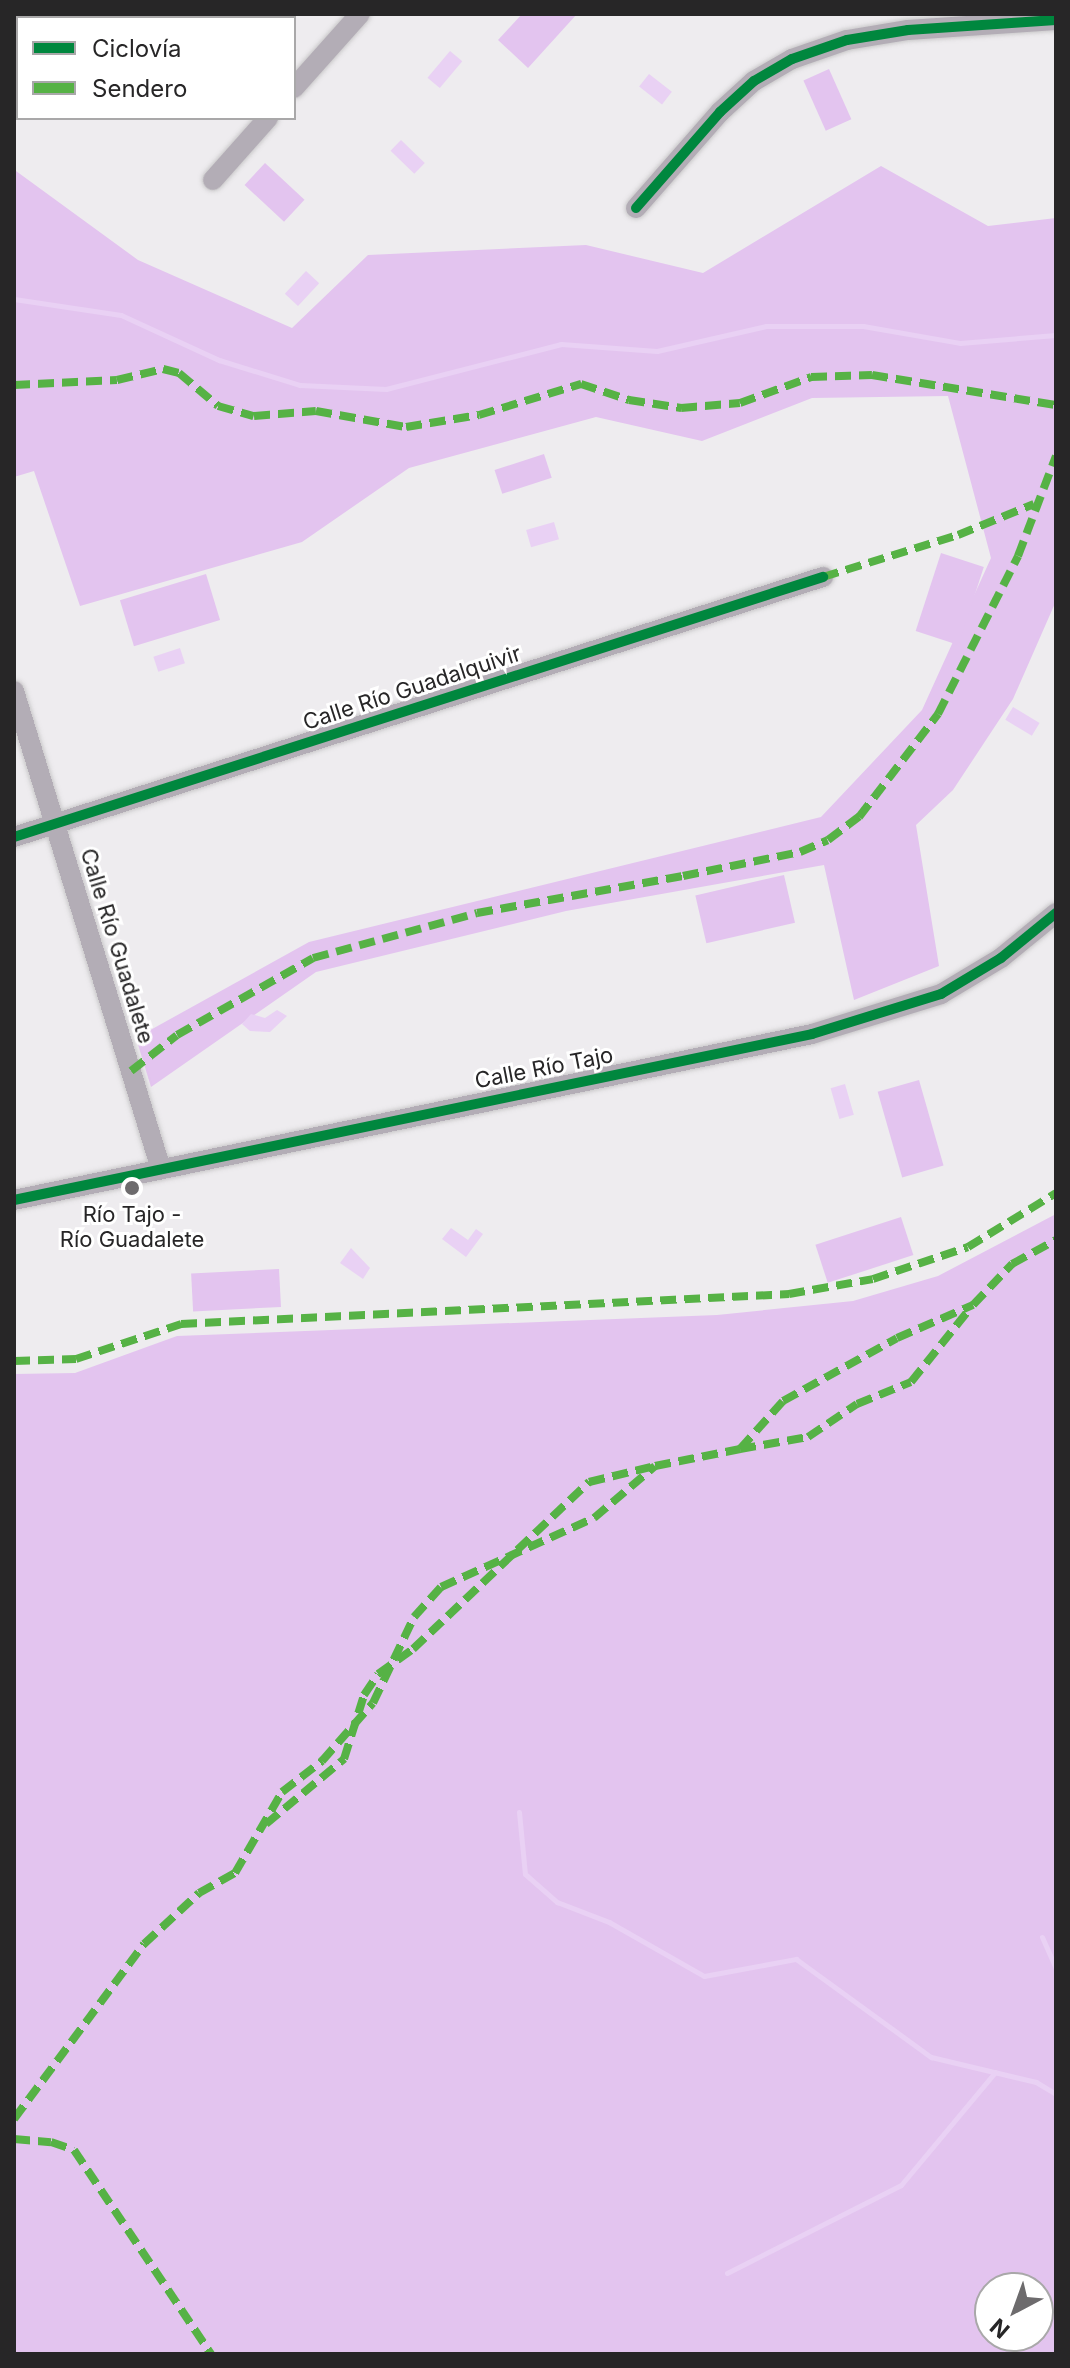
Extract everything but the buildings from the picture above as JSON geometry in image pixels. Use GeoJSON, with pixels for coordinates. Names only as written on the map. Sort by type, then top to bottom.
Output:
{"type":"FeatureCollection","features":[{"type":"Feature","properties":{"kind":"street"},"geometry":{"type":"LineString","coordinates":[[296,86],[360,14]]}},
{"type":"Feature","properties":{"kind":"street"},"geometry":{"type":"LineString","coordinates":[[636,208],[720,112],[754,81],[792,59],[847,40],[908,30],[1056,20]]}},
{"type":"Feature","properties":{"kind":"street"},"geometry":{"type":"LineString","coordinates":[[213,180],[266,120]]}},
{"type":"Feature","properties":{"kind":"street","name":"Calle Río Guadalquivir"},"geometry":{"type":"LineString","coordinates":[[14,837],[823,577]]}},
{"type":"Feature","properties":{"kind":"street","name":"Calle Río Guadalete"},"geometry":{"type":"LineString","coordinates":[[14,691],[161,1169]]}},
{"type":"Feature","properties":{"kind":"street","name":"Calle Río Tajo"},"geometry":{"type":"LineString","coordinates":[[14,1200],[812,1034],[941,994],[1001,958],[1056,913]]}},
{"type":"Feature","properties":{"kind":"shaded area"},"geometry":{"type":"Polygon","coordinates":[[[522,14],[577,14],[528,68],[498,40],[522,14]]]}},
{"type":"Feature","properties":{"kind":"shaded area"},"geometry":{"type":"Polygon","coordinates":[[[450,51],[462,61],[440,88],[428,78],[450,51]]]}},
{"type":"Feature","properties":{"kind":"shaded area"},"geometry":{"type":"Polygon","coordinates":[[[829,69],[851,119],[826,131],[803,80],[829,69]]]}},
{"type":"Feature","properties":{"kind":"shaded area"},"geometry":{"type":"Polygon","coordinates":[[[649,74],[672,92],[662,104],[639,87],[649,74]]]}},
{"type":"Feature","properties":{"kind":"shaded area"},"geometry":{"type":"Polygon","coordinates":[[[401,140],[425,163],[414,174],[391,151],[401,140]]]}},
{"type":"Feature","properties":{"kind":"shaded area"},"geometry":{"type":"Polygon","coordinates":[[[265,163],[304,200],[284,222],[245,185],[265,163]]]}},
{"type":"Feature","properties":{"kind":"shaded area"},"geometry":{"type":"Polygon","coordinates":[[[881,166],[988,226],[1056,218],[1056,601],[1013,699],[953,790],[916,825],[939,966],[854,1000],[824,865],[566,911],[316,972],[151,1087],[136,1038],[309,942],[821,817],[922,710],[991,558],[948,396],[812,398],[702,441],[596,417],[409,468],[302,542],[80,606],[34,471],[14,477],[16,171],[138,260],[292,328],[368,255],[586,245],[703,273],[881,166]]]}},
{"type":"Feature","properties":{"kind":"shaded area"},"geometry":{"type":"Polygon","coordinates":[[[306,271],[319,283],[298,306],[285,294],[306,271]]]}},
{"type":"Feature","properties":{"kind":"shaded area"},"geometry":{"type":"Polygon","coordinates":[[[544,454],[552,478],[502,494],[495,470],[544,454]]]}},
{"type":"Feature","properties":{"kind":"shaded area"},"geometry":{"type":"Polygon","coordinates":[[[554,522],[559,539],[531,547],[526,530],[554,522]]]}},
{"type":"Feature","properties":{"kind":"shaded area"},"geometry":{"type":"Polygon","coordinates":[[[941,553],[984,567],[958,645],[916,631],[941,553]]]}},
{"type":"Feature","properties":{"kind":"shaded area"},"geometry":{"type":"Polygon","coordinates":[[[206,574],[220,620],[134,646],[120,600],[206,574]]]}},
{"type":"Feature","properties":{"kind":"shaded area"},"geometry":{"type":"Polygon","coordinates":[[[180,648],[185,663],[158,672],[153,657],[180,648]]]}},
{"type":"Feature","properties":{"kind":"shaded area"},"geometry":{"type":"Polygon","coordinates":[[[1013,707],[1040,723],[1032,736],[1005,720],[1013,707]]]}},
{"type":"Feature","properties":{"kind":"shaded area"},"geometry":{"type":"Polygon","coordinates":[[[784,875],[795,923],[706,943],[695,895],[784,875]]]}},
{"type":"Feature","properties":{"kind":"shaded area"},"geometry":{"type":"Polygon","coordinates":[[[277,1010],[287,1016],[270,1032],[250,1031],[242,1024],[251,1014],[265,1018],[277,1010]]]}},
{"type":"Feature","properties":{"kind":"shaded area"},"geometry":{"type":"Polygon","coordinates":[[[919,1080],[944,1166],[902,1177],[878,1092],[919,1080]]]}},
{"type":"Feature","properties":{"kind":"shaded area"},"geometry":{"type":"Polygon","coordinates":[[[845,1084],[854,1115],[839,1119],[831,1088],[845,1084]]]}},
{"type":"Feature","properties":{"kind":"shaded area"},"geometry":{"type":"Polygon","coordinates":[[[1056,1214],[1056,2354],[14,2354],[14,1374],[75,1373],[177,1336],[717,1315],[853,1301],[938,1276],[1056,1214]]]}},
{"type":"Feature","properties":{"kind":"shaded area"},"geometry":{"type":"Polygon","coordinates":[[[901,1217],[913,1255],[828,1283],[815,1245],[901,1217]]]}},
{"type":"Feature","properties":{"kind":"shaded area"},"geometry":{"type":"Polygon","coordinates":[[[451,1228],[468,1240],[476,1229],[483,1234],[466,1257],[442,1239],[451,1228]]]}},
{"type":"Feature","properties":{"kind":"shaded area"},"geometry":{"type":"Polygon","coordinates":[[[351,1248],[370,1268],[363,1279],[340,1263],[351,1248]]]}},
{"type":"Feature","properties":{"kind":"shaded area"},"geometry":{"type":"Polygon","coordinates":[[[279,1269],[281,1307],[193,1312],[191,1274],[279,1269]]]}},
{"type":"Feature","properties":{"kind":"waterway"},"geometry":{"type":"LineString","coordinates":[[14,299],[121,315],[219,360],[300,385],[386,389],[561,344],[657,351],[766,326],[863,326],[960,343],[1056,335]]}},
{"type":"Feature","properties":{"kind":"waterway"},"geometry":{"type":"LineString","coordinates":[[519,1812],[525,1874],[557,1902],[609,1922],[704,1976],[796,1959],[931,2057],[1036,2082],[1056,2094]]}},
{"type":"Feature","properties":{"kind":"waterway"},"geometry":{"type":"LineString","coordinates":[[1042,1937],[1056,1969]]}},
{"type":"Feature","properties":{"kind":"waterway"},"geometry":{"type":"LineString","coordinates":[[727,2273],[901,2185],[995,2072]]}},
{"type":"Feature","properties":{"kind":"marked path"},"geometry":{"type":"LineString","coordinates":[[14,385],[117,380],[163,369],[179,373],[218,406],[254,416],[316,411],[406,427],[479,415],[581,384],[629,400],[681,408],[740,403],[811,377],[872,375],[1056,405]]}},
{"type":"Feature","properties":{"kind":"marked path"},"geometry":{"type":"LineString","coordinates":[[131,1071],[177,1035],[313,958],[477,913],[800,852],[828,840],[859,817],[938,714],[1018,556],[1056,456]]}},
{"type":"Feature","properties":{"kind":"marked path"},"geometry":{"type":"LineString","coordinates":[[823,577],[958,535],[1034,504]]}},
{"type":"Feature","properties":{"kind":"marked path"},"geometry":{"type":"LineString","coordinates":[[14,1361],[76,1359],[181,1324],[789,1294],[873,1279],[968,1247],[1056,1193]]}},
{"type":"Feature","properties":{"kind":"marked path"},"geometry":{"type":"LineString","coordinates":[[14,2119],[144,1944],[199,1893],[235,1873],[282,1792],[322,1761],[373,1703],[414,1617],[441,1587],[594,1518],[655,1466],[740,1449],[783,1401],[897,1338],[973,1305],[1012,1264],[1056,1240]]}},
{"type":"Feature","properties":{"kind":"marked path"},"geometry":{"type":"LineString","coordinates":[[740,1449],[808,1437],[857,1404],[911,1382],[968,1311]]}},
{"type":"Feature","properties":{"kind":"marked path"},"geometry":{"type":"LineString","coordinates":[[266,1824],[344,1759],[364,1695],[378,1674],[413,1649],[589,1482],[651,1467]]}},
{"type":"Feature","properties":{"kind":"marked path"},"geometry":{"type":"LineString","coordinates":[[14,2139],[51,2142],[74,2150],[211,2354]]}},
{"type":"Feature","properties":{"kind":"cycle path"},"geometry":{"type":"LineString","coordinates":[[636,208],[720,112],[754,81],[792,59],[847,40],[908,30],[1056,20]]}},
{"type":"Feature","properties":{"kind":"cycle path"},"geometry":{"type":"LineString","coordinates":[[14,837],[823,577]]}},
{"type":"Feature","properties":{"kind":"cycle path"},"geometry":{"type":"LineString","coordinates":[[14,1200],[812,1034],[941,994],[1001,958],[1056,913]]}},
{"type":"Feature","properties":{"kind":"place","name":"Río Tajo - Río Guadalete"},"geometry":{"type":"Point","coordinates":[132,1188]}}]}
